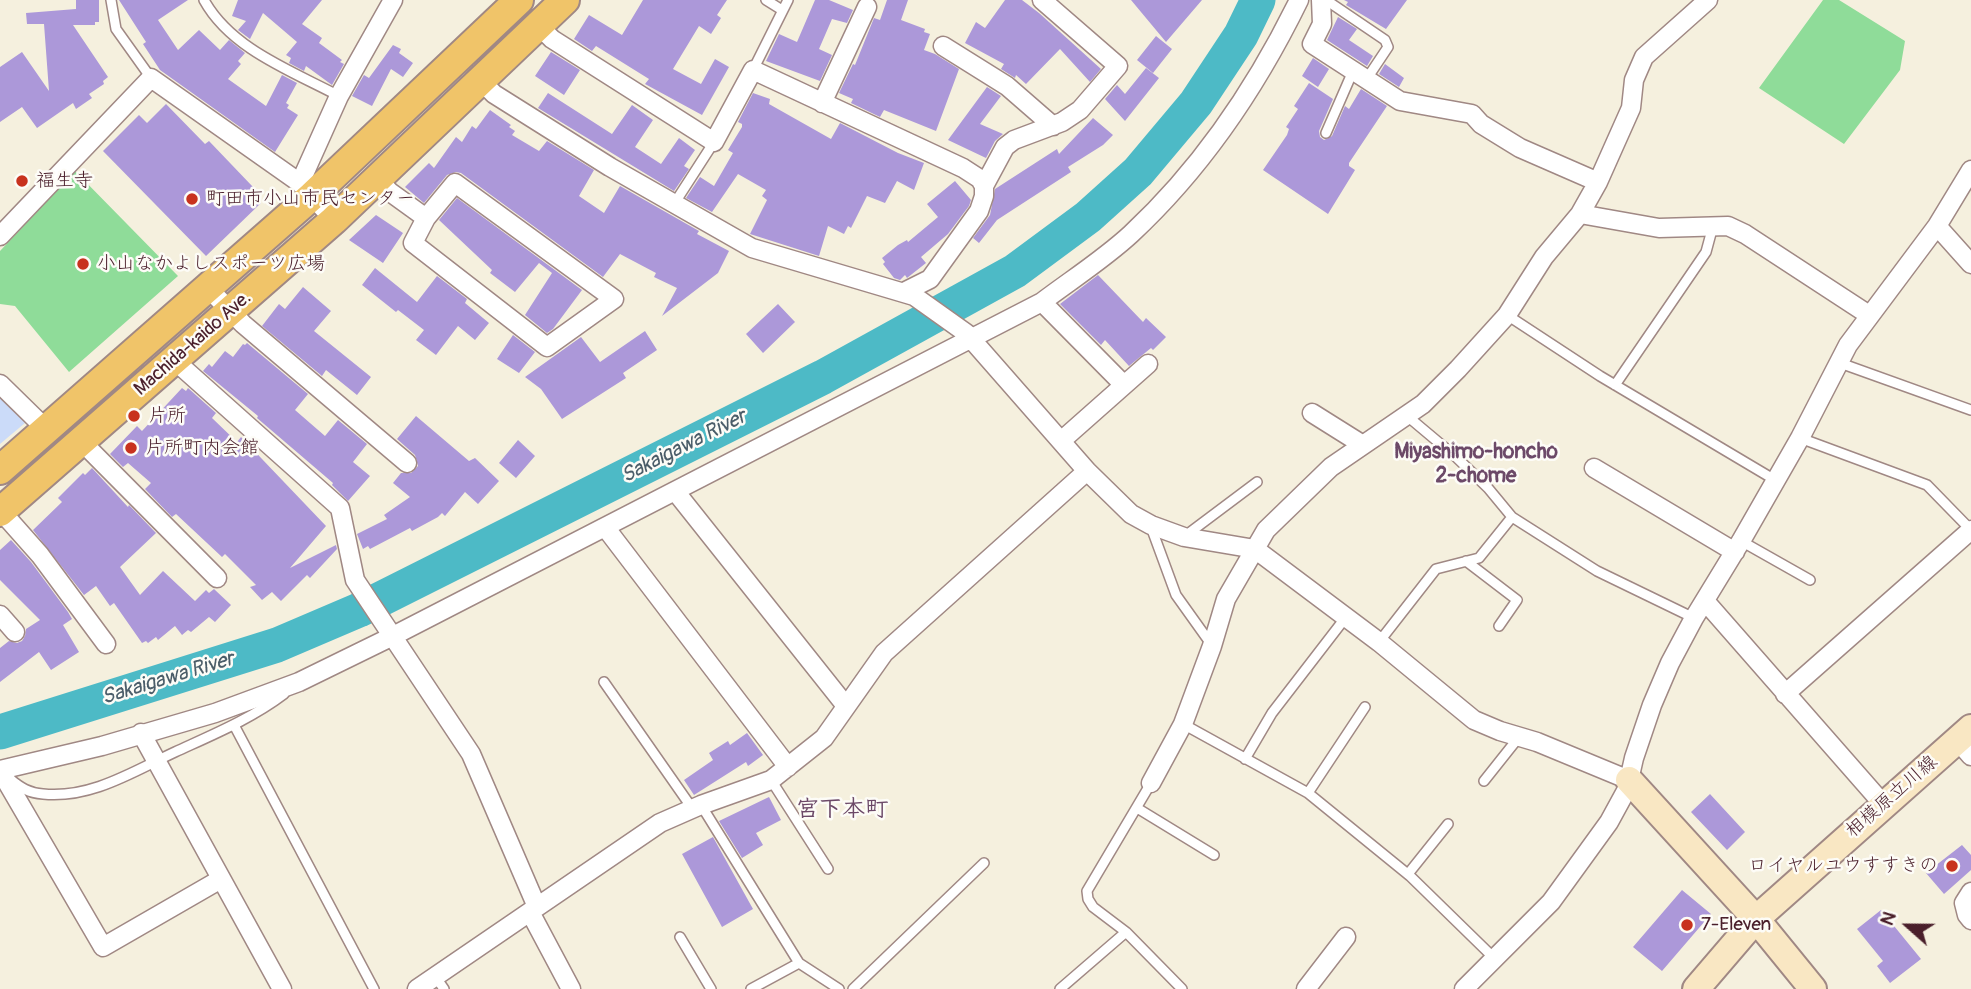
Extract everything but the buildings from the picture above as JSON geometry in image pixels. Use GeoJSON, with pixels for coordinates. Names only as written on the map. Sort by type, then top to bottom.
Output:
{"type":"FeatureCollection","features":[{"type":"Feature","properties":{"kind":"main road","name":"Machida-kaido Ave."},"geometry":{"type":"LineString","coordinates":[[0,470],[209,289],[306,189],[519,0]]}},
{"type":"Feature","properties":{"kind":"main road","name":"Machida-kaido Ave."},"geometry":{"type":"LineString","coordinates":[[0,511],[334,220],[565,0]]}},
{"type":"Feature","properties":{"kind":"main road","name":"相模原立川線"},"geometry":{"type":"LineString","coordinates":[[1696,989],[1756,919],[1883,804],[1966,741]]}},
{"type":"Feature","properties":{"kind":"main road"},"geometry":{"type":"LineString","coordinates":[[1629,780],[1756,919],[1813,989]]}},
{"type":"Feature","properties":{"kind":"street"},"geometry":{"type":"LineString","coordinates":[[306,189],[339,96],[393,0]]}},
{"type":"Feature","properties":{"kind":"street"},"geometry":{"type":"LineString","coordinates":[[909,294],[930,279],[979,211],[984,186],[1005,146],[1053,126],[1080,110],[1118,66],[1042,0]]}},
{"type":"Feature","properties":{"kind":"street"},"geometry":{"type":"LineString","coordinates":[[221,879],[103,947],[0,770],[102,746],[215,713],[299,682],[390,632],[675,491],[968,336],[1042,302],[1130,235],[1202,159],[1245,99],[1299,0]]}},
{"type":"Feature","properties":{"kind":"street"},"geometry":{"type":"LineString","coordinates":[[1321,0],[1322,24],[1312,44],[1360,76],[1400,101],[1472,114],[1481,124],[1520,148],[1598,182]]}},
{"type":"Feature","properties":{"kind":"street"},"geometry":{"type":"LineString","coordinates":[[1151,783],[1183,724],[1226,599],[1266,530],[1331,467],[1423,404],[1507,314],[1544,257],[1580,214],[1598,182],[1631,108],[1634,80],[1644,57],[1708,0]]}},
{"type":"Feature","properties":{"kind":"street"},"geometry":{"type":"LineString","coordinates":[[822,103],[867,7]]}},
{"type":"Feature","properties":{"kind":"street"},"geometry":{"type":"LineString","coordinates":[[539,26],[552,39],[714,142],[752,70],[963,168],[980,179],[984,186]]}},
{"type":"Feature","properties":{"kind":"street"},"geometry":{"type":"LineString","coordinates":[[943,46],[1007,86],[1053,126]]}},
{"type":"Feature","properties":{"kind":"street"},"geometry":{"type":"LineString","coordinates":[[0,236],[151,78],[306,189],[334,220]]}},
{"type":"Feature","properties":{"kind":"street"},"geometry":{"type":"LineString","coordinates":[[481,81],[505,101],[610,167],[752,248],[909,294],[968,336],[1087,471],[1131,514],[1151,525],[1184,537],[1255,549],[1379,642],[1474,720],[1537,741],[1629,780]]}},
{"type":"Feature","properties":{"kind":"street"},"geometry":{"type":"LineString","coordinates":[[1464,989],[1551,902],[1594,845],[1623,798],[1652,705],[1694,618],[1800,438],[1848,345],[1937,226],[1971,170]]}},
{"type":"Feature","properties":{"kind":"street"},"geometry":{"type":"LineString","coordinates":[[377,179],[426,218]]}},
{"type":"Feature","properties":{"kind":"street"},"geometry":{"type":"LineString","coordinates":[[455,183],[614,299],[547,348],[413,243],[426,218],[455,183]]}},
{"type":"Feature","properties":{"kind":"street"},"geometry":{"type":"LineString","coordinates":[[1580,214],[1659,229],[1728,226],[1745,234],[1869,316]]}},
{"type":"Feature","properties":{"kind":"street"},"geometry":{"type":"LineString","coordinates":[[1937,226],[1971,264]]}},
{"type":"Feature","properties":{"kind":"street"},"geometry":{"type":"LineString","coordinates":[[209,289],[230,312],[407,463]]}},
{"type":"Feature","properties":{"kind":"street"},"geometry":{"type":"LineString","coordinates":[[1042,302],[1124,385]]}},
{"type":"Feature","properties":{"kind":"street"},"geometry":{"type":"LineString","coordinates":[[174,360],[340,508],[355,580],[471,754],[533,909],[571,989]]}},
{"type":"Feature","properties":{"kind":"street"},"geometry":{"type":"LineString","coordinates":[[1061,441],[1148,364]]}},
{"type":"Feature","properties":{"kind":"street"},"geometry":{"type":"LineString","coordinates":[[0,384],[47,430]]}},
{"type":"Feature","properties":{"kind":"street"},"geometry":{"type":"LineString","coordinates":[[1312,413],[1363,445]]}},
{"type":"Feature","properties":{"kind":"street"},"geometry":{"type":"LineString","coordinates":[[81,441],[217,578]]}},
{"type":"Feature","properties":{"kind":"street"},"geometry":{"type":"LineString","coordinates":[[1594,468],[1738,546]]}},
{"type":"Feature","properties":{"kind":"street"},"geometry":{"type":"LineString","coordinates":[[417,989],[439,983],[533,909],[660,823],[697,806],[771,780],[788,767],[824,738],[884,653],[1087,471]]}},
{"type":"Feature","properties":{"kind":"street"},"geometry":{"type":"LineString","coordinates":[[675,491],[846,706]]}},
{"type":"Feature","properties":{"kind":"street"},"geometry":{"type":"LineString","coordinates":[[0,511],[40,555],[106,644]]}},
{"type":"Feature","properties":{"kind":"street"},"geometry":{"type":"LineString","coordinates":[[605,527],[788,767]]}},
{"type":"Feature","properties":{"kind":"street"},"geometry":{"type":"LineString","coordinates":[[1785,694],[1971,530]]}},
{"type":"Feature","properties":{"kind":"street"},"geometry":{"type":"LineString","coordinates":[[1704,601],[1883,804]]}},
{"type":"Feature","properties":{"kind":"street"},"geometry":{"type":"LineString","coordinates":[[0,615],[15,632]]}},
{"type":"Feature","properties":{"kind":"street"},"geometry":{"type":"LineString","coordinates":[[141,733],[282,989]]}},
{"type":"Feature","properties":{"kind":"street"},"geometry":{"type":"LineString","coordinates":[[1971,892],[1964,902],[1964,908],[1971,920]]}},
{"type":"Feature","properties":{"kind":"street"},"geometry":{"type":"LineString","coordinates":[[1306,989],[1346,937]]}},
{"type":"Feature","properties":{"kind":"lane"},"geometry":{"type":"LineString","coordinates":[[111,0],[116,29],[151,78]]}},
{"type":"Feature","properties":{"kind":"lane"},"geometry":{"type":"LineString","coordinates":[[204,0],[214,16],[238,39],[339,96]]}},
{"type":"Feature","properties":{"kind":"lane"},"geometry":{"type":"LineString","coordinates":[[766,0],[782,10]]}},
{"type":"Feature","properties":{"kind":"lane"},"geometry":{"type":"LineString","coordinates":[[752,70],[788,0]]}},
{"type":"Feature","properties":{"kind":"lane"},"geometry":{"type":"LineString","coordinates":[[1326,0],[1385,40],[1388,47],[1360,76],[1326,133]]}},
{"type":"Feature","properties":{"kind":"lane"},"geometry":{"type":"LineString","coordinates":[[674,204],[714,142]]}},
{"type":"Feature","properties":{"kind":"lane"},"geometry":{"type":"LineString","coordinates":[[1615,384],[1706,252],[1713,226]]}},
{"type":"Feature","properties":{"kind":"lane"},"geometry":{"type":"LineString","coordinates":[[1507,314],[1615,384],[1775,480]]}},
{"type":"Feature","properties":{"kind":"lane"},"geometry":{"type":"LineString","coordinates":[[1840,363],[1971,410]]}},
{"type":"Feature","properties":{"kind":"lane"},"geometry":{"type":"LineString","coordinates":[[1406,415],[1464,464],[1512,517],[1597,570],[1694,618]]}},
{"type":"Feature","properties":{"kind":"lane"},"geometry":{"type":"LineString","coordinates":[[1800,438],[1927,485],[1971,530]]}},
{"type":"Feature","properties":{"kind":"lane"},"geometry":{"type":"LineString","coordinates":[[1184,537],[1257,482]]}},
{"type":"Feature","properties":{"kind":"lane"},"geometry":{"type":"LineString","coordinates":[[1379,642],[1436,569],[1479,558],[1512,517]]}},
{"type":"Feature","properties":{"kind":"lane"},"geometry":{"type":"LineString","coordinates":[[1151,525],[1176,595],[1212,646]]}},
{"type":"Feature","properties":{"kind":"lane"},"geometry":{"type":"LineString","coordinates":[[1738,546],[1810,580]]}},
{"type":"Feature","properties":{"kind":"lane"},"geometry":{"type":"LineString","coordinates":[[1466,561],[1517,600],[1499,626]]}},
{"type":"Feature","properties":{"kind":"lane"},"geometry":{"type":"LineString","coordinates":[[1245,759],[1272,713],[1346,617]]}},
{"type":"Feature","properties":{"kind":"lane"},"geometry":{"type":"LineString","coordinates":[[0,770],[24,790],[43,794],[58,794],[108,783],[234,725],[276,700],[299,682]]}},
{"type":"Feature","properties":{"kind":"lane"},"geometry":{"type":"LineString","coordinates":[[604,682],[697,806],[799,963],[839,989]]}},
{"type":"Feature","properties":{"kind":"lane"},"geometry":{"type":"LineString","coordinates":[[1308,793],[1365,707]]}},
{"type":"Feature","properties":{"kind":"lane"},"geometry":{"type":"LineString","coordinates":[[1183,724],[1308,793],[1408,874],[1495,959]]}},
{"type":"Feature","properties":{"kind":"lane"},"geometry":{"type":"LineString","coordinates":[[234,725],[374,989]]}},
{"type":"Feature","properties":{"kind":"lane"},"geometry":{"type":"LineString","coordinates":[[1484,781],[1519,737]]}},
{"type":"Feature","properties":{"kind":"lane"},"geometry":{"type":"LineString","coordinates":[[771,780],[828,869]]}},
{"type":"Feature","properties":{"kind":"lane"},"geometry":{"type":"LineString","coordinates":[[1151,783],[1087,891],[1088,899],[1093,907],[1126,932],[1182,989]]}},
{"type":"Feature","properties":{"kind":"lane"},"geometry":{"type":"LineString","coordinates":[[1137,808],[1214,855]]}},
{"type":"Feature","properties":{"kind":"lane"},"geometry":{"type":"LineString","coordinates":[[1408,874],[1448,824]]}},
{"type":"Feature","properties":{"kind":"lane"},"geometry":{"type":"LineString","coordinates":[[853,989],[984,863]]}},
{"type":"Feature","properties":{"kind":"lane"},"geometry":{"type":"LineString","coordinates":[[1060,989],[1126,932]]}},
{"type":"Feature","properties":{"kind":"lane"},"geometry":{"type":"LineString","coordinates":[[680,937],[711,989]]}},
{"type":"Feature","properties":{"kind":"lane"},"geometry":{"type":"LineString","coordinates":[[751,989],[799,963]]}},
{"type":"Feature","properties":{"kind":"shaded area"},"geometry":{"type":"Polygon","coordinates":[[[0,398],[25,423],[0,444],[0,398]]]}},
{"type":"Feature","properties":{"kind":"green space"},"geometry":{"type":"Polygon","coordinates":[[[1823,0],[1839,0],[1905,41],[1900,70],[1844,144],[1759,88],[1823,0]]]}},
{"type":"Feature","properties":{"kind":"green space","name":"小山なかよしスポーツ広場"},"geometry":{"type":"Polygon","coordinates":[[[75,171],[178,276],[69,372],[15,306],[0,304],[0,251],[75,171]]]}},
{"type":"Feature","properties":{"kind":"waterway","name":"Sakaigawa River"},"geometry":{"type":"LineString","coordinates":[[0,732],[277,645],[359,610],[823,377],[1015,271],[1088,217],[1138,172],[1196,103],[1241,35],[1258,0]]}},
{"type":"Feature","properties":{"kind":"place","name":"福生寺"},"geometry":{"type":"Point","coordinates":[22,181]}},
{"type":"Feature","properties":{"kind":"place","name":"町田市小山市民センター"},"geometry":{"type":"Point","coordinates":[192,199]}},
{"type":"Feature","properties":{"kind":"place","name":"小山なかよしスポーツ広場"},"geometry":{"type":"Point","coordinates":[83,264]}},
{"type":"Feature","properties":{"kind":"place","name":"片所"},"geometry":{"type":"Point","coordinates":[134,416]}},
{"type":"Feature","properties":{"kind":"place","name":"片所町内会館"},"geometry":{"type":"Point","coordinates":[131,448]}},
{"type":"Feature","properties":{"kind":"place","name":"ロイヤルユウすすきの"},"geometry":{"type":"Point","coordinates":[1952,866]}},
{"type":"Feature","properties":{"kind":"place","name":"7-Eleven"},"geometry":{"type":"Point","coordinates":[1687,925]}},
{"type":"Feature","properties":{"kind":"district","name":"Miyashimo-honcho 2-chome"},"geometry":{"type":"Point","coordinates":[1476,465]}},
{"type":"Feature","properties":{"kind":"district","name":"宮下本町"},"geometry":{"type":"Point","coordinates":[842,810]}}]}
